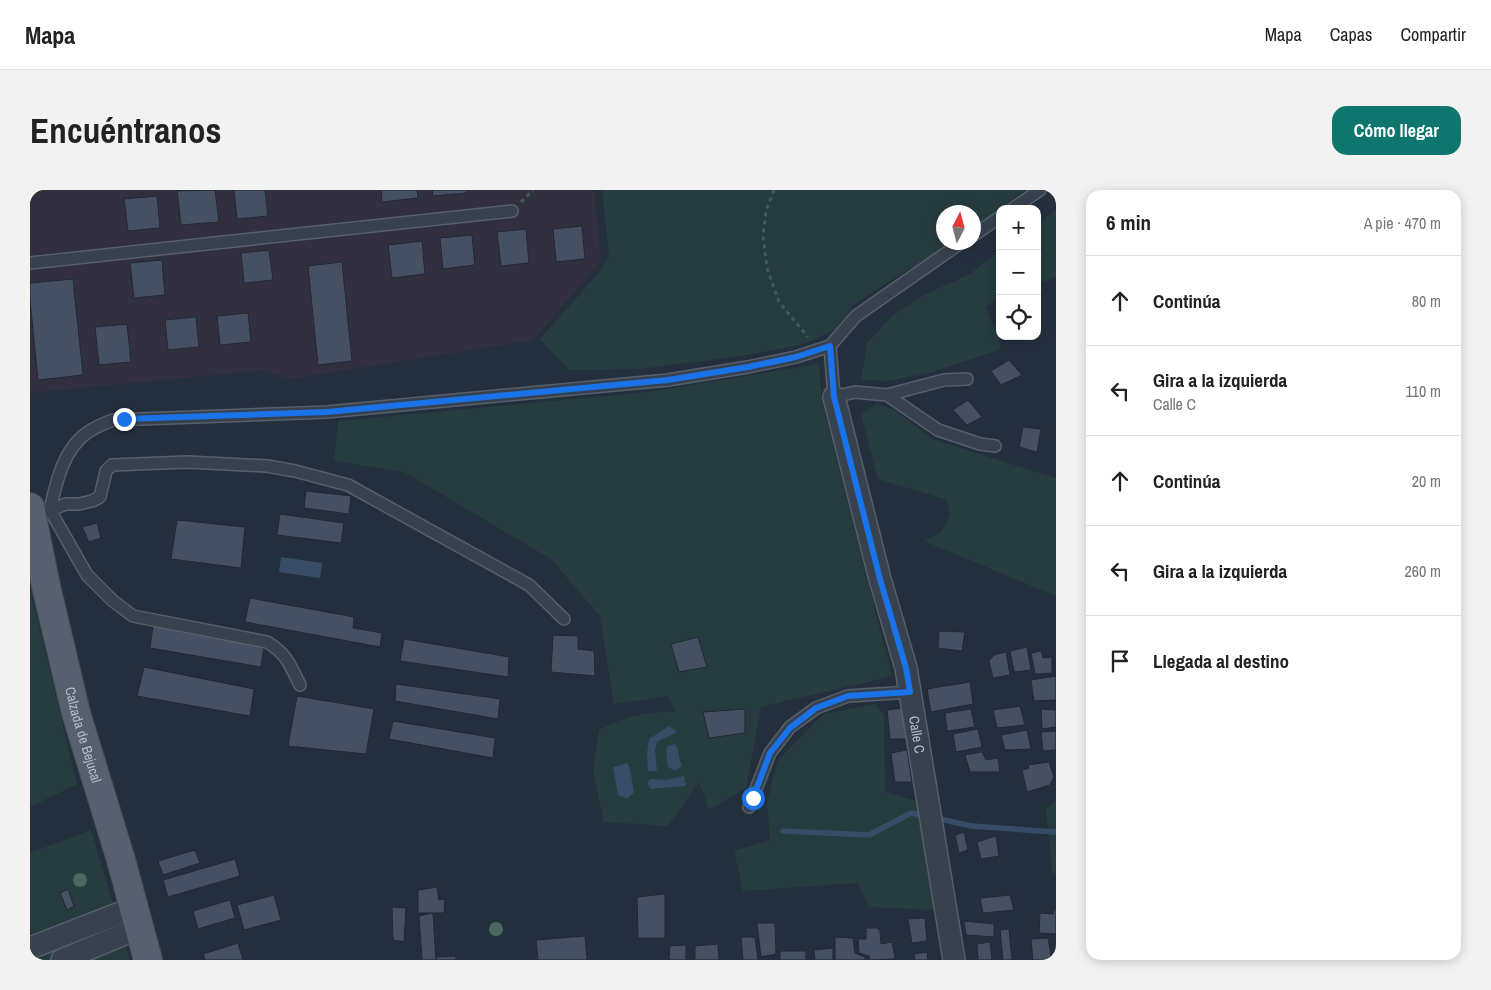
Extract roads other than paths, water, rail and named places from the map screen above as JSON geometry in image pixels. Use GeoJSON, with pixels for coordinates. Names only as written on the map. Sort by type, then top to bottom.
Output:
{"type":"FeatureCollection","features":[{"type":"Feature","properties":{"kind":"main road","name":"Calzada de Bejucal"},"geometry":{"type":"LineString","coordinates":[[37,511],[45,579],[76,713],[148,960]]}},
{"type":"Feature","properties":{"kind":"street","name":"Calle C"},"geometry":{"type":"LineString","coordinates":[[834,397],[880,579],[906,668],[954,960]]}},
{"type":"Feature","properties":{"kind":"street"},"geometry":{"type":"LineString","coordinates":[[33,960],[30,949],[136,918]]}},
{"type":"Feature","properties":{"kind":"street"},"geometry":{"type":"LineString","coordinates":[[62,960],[136,918]]}},
{"type":"Feature","properties":{"kind":"lane"},"geometry":{"type":"LineString","coordinates":[[1018,205],[1040,190]]}},
{"type":"Feature","properties":{"kind":"lane"},"geometry":{"type":"LineString","coordinates":[[30,263],[512,210]]}},
{"type":"Feature","properties":{"kind":"lane"},"geometry":{"type":"LineString","coordinates":[[981,230],[996,220]]}},
{"type":"Feature","properties":{"kind":"lane"},"geometry":{"type":"LineString","coordinates":[[37,511],[56,483],[69,452],[88,432],[113,420],[327,412],[659,381],[748,367],[796,357],[830,346],[856,316],[951,250]]}},
{"type":"Feature","properties":{"kind":"lane"},"geometry":{"type":"LineString","coordinates":[[830,346],[834,397],[855,392],[887,395],[944,380],[967,379]]}},
{"type":"Feature","properties":{"kind":"lane"},"geometry":{"type":"LineString","coordinates":[[887,395],[938,430],[980,444],[995,446]]}},
{"type":"Feature","properties":{"kind":"lane"},"geometry":{"type":"LineString","coordinates":[[37,511],[66,504],[79,504],[100,497],[106,471],[112,465],[187,462],[267,466],[295,471],[348,485],[464,548],[529,585],[564,619]]}},
{"type":"Feature","properties":{"kind":"lane"},"geometry":{"type":"LineString","coordinates":[[37,511],[87,575],[113,601],[133,616],[267,642],[280,650],[289,662],[300,684]]}},
{"type":"Feature","properties":{"kind":"lane"},"geometry":{"type":"LineString","coordinates":[[749,807],[770,753],[790,728],[816,708],[848,696],[910,692]]}},
{"type":"Feature","properties":{"kind":"water"},"geometry":{"type":"Polygon","coordinates":[[[281,557],[322,563],[320,578],[279,572],[281,557]]]}},
{"type":"Feature","properties":{"kind":"water"},"geometry":{"type":"Polygon","coordinates":[[[669,726],[677,732],[657,742],[655,750],[657,771],[648,771],[647,753],[649,739],[669,726]]]}},
{"type":"Feature","properties":{"kind":"water"},"geometry":{"type":"Polygon","coordinates":[[[675,744],[682,766],[675,771],[668,767],[666,750],[668,746],[675,744]]]}},
{"type":"Feature","properties":{"kind":"water"},"geometry":{"type":"Polygon","coordinates":[[[627,763],[630,769],[634,792],[627,799],[618,795],[613,767],[627,763]]]}},
{"type":"Feature","properties":{"kind":"water"},"geometry":{"type":"Polygon","coordinates":[[[684,776],[686,786],[651,789],[647,783],[651,779],[666,780],[684,776]]]}},
{"type":"Feature","properties":{"kind":"waterway"},"geometry":{"type":"LineString","coordinates":[[783,831],[869,835],[911,813],[925,816]]}},
{"type":"Feature","properties":{"kind":"waterway"},"geometry":{"type":"LineString","coordinates":[[936,818],[971,826],[1056,832]]}}]}
